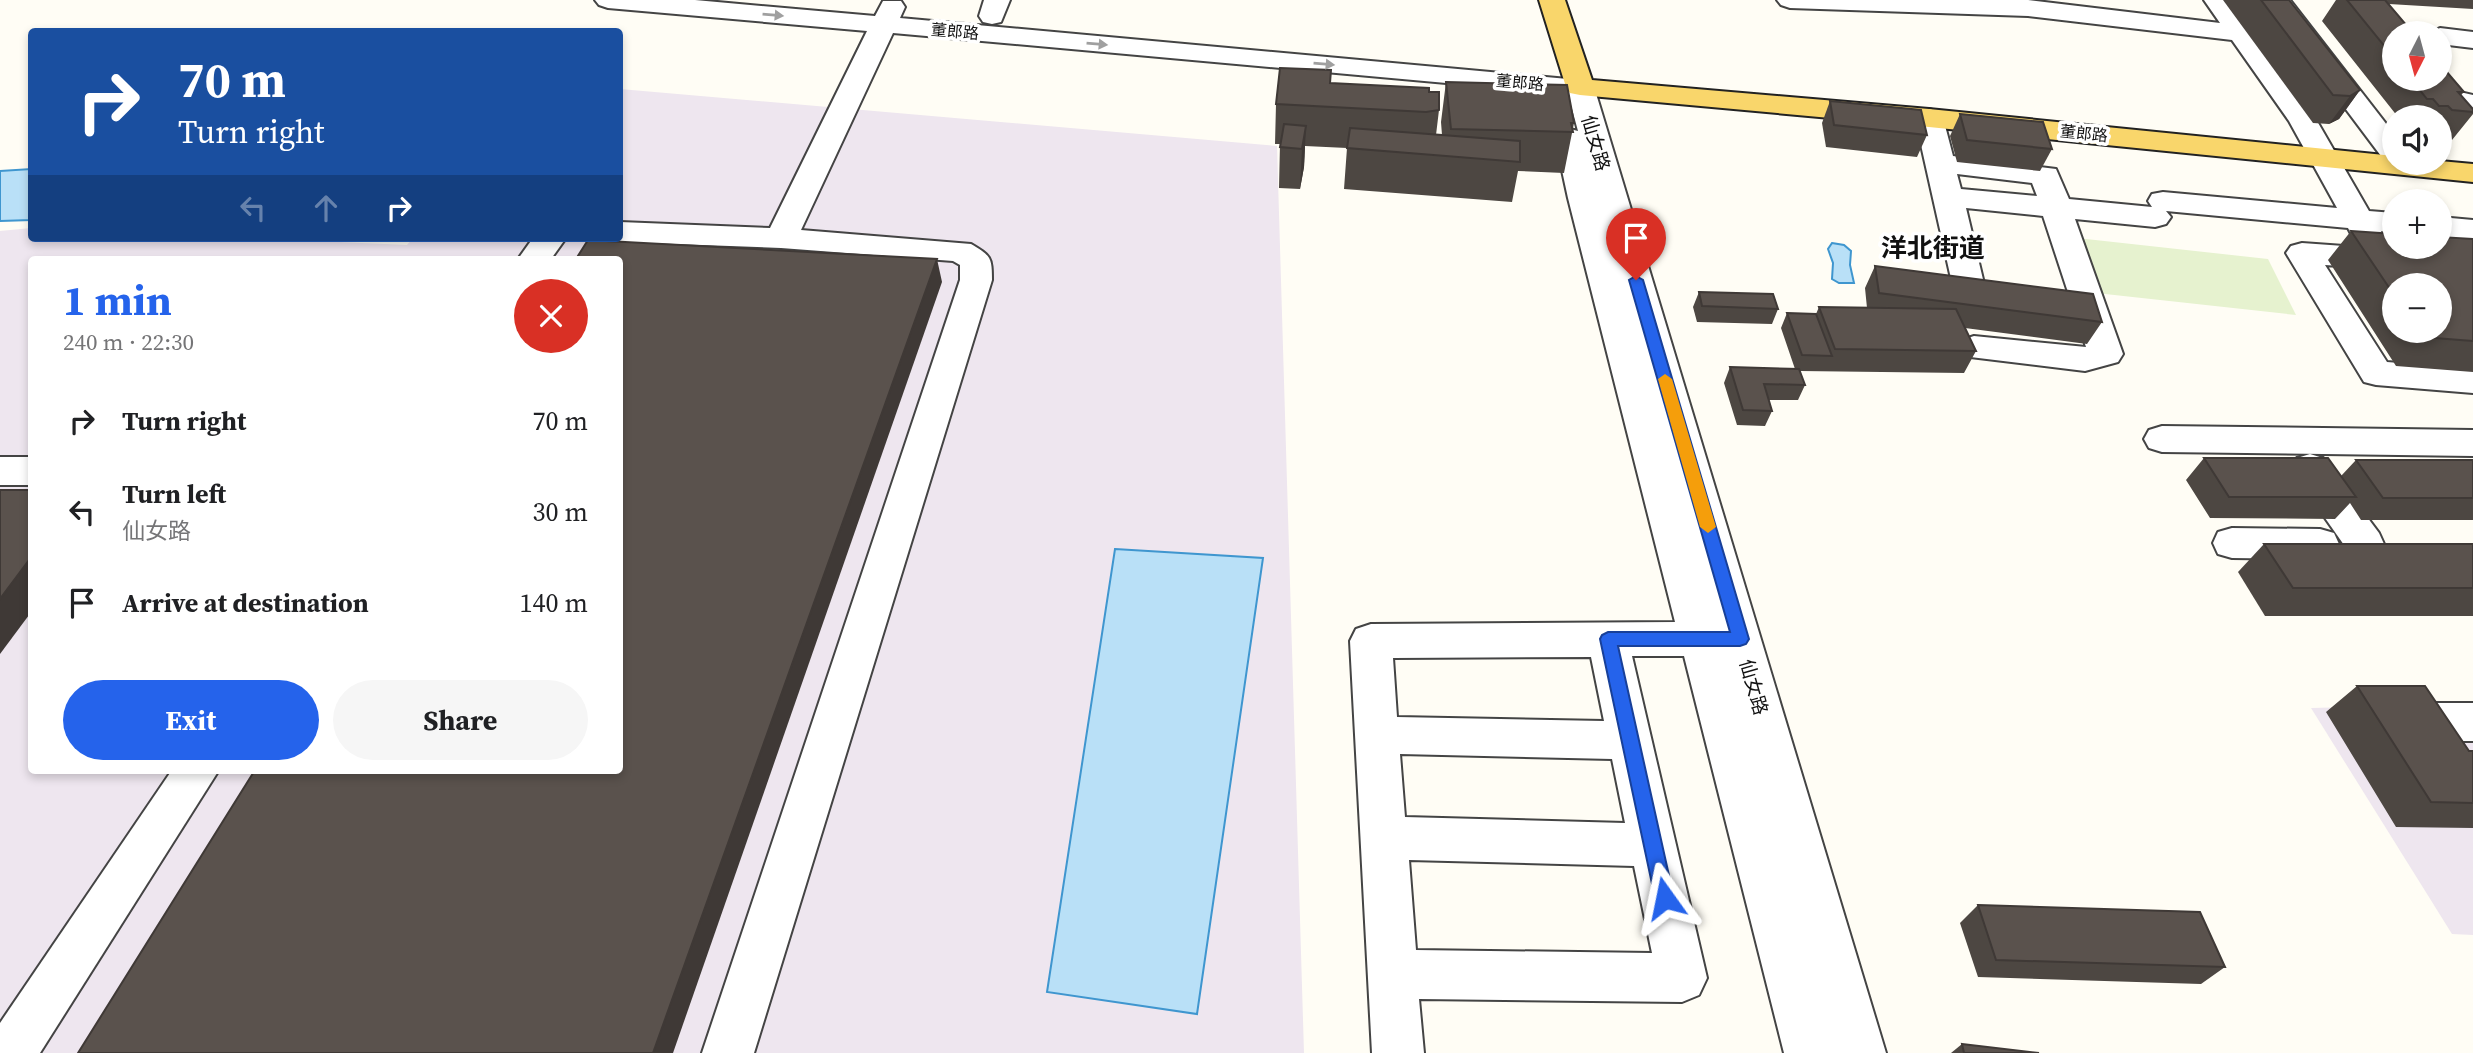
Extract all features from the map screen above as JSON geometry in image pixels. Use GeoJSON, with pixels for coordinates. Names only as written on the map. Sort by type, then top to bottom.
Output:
{"type":"FeatureCollection","features":[{"type":"Feature","properties":{"kind":"main road"},"geometry":{"type":"LineString","coordinates":[[1552,0],[1571,99]]}},
{"type":"Feature","properties":{"kind":"main road","name":"董郎路"},"geometry":{"type":"LineString","coordinates":[[1571,99],[1929,118],[2324,157],[2382,160]]}},
{"type":"Feature","properties":{"kind":"main road","name":"董郎路"},"geometry":{"type":"LineString","coordinates":[[2452,170],[2473,173]]}},
{"type":"Feature","properties":{"kind":"street","name":"董郎路"},"geometry":{"type":"LineString","coordinates":[[608,0],[888,16],[1571,99]]}},
{"type":"Feature","properties":{"kind":"street","name":"董郎路"},"geometry":{"type":"LineString","coordinates":[[812,0],[888,16],[994,8],[1571,99]]}},
{"type":"Feature","properties":{"kind":"street"},"geometry":{"type":"LineString","coordinates":[[1790,0],[2028,8],[2241,33]]}},
{"type":"Feature","properties":{"kind":"street"},"geometry":{"type":"LineString","coordinates":[[2217,0],[2303,121],[2374,247]]}},
{"type":"Feature","properties":{"kind":"street"},"geometry":{"type":"LineString","coordinates":[[2277,0],[2382,139]]}},
{"type":"Feature","properties":{"kind":"street"},"geometry":{"type":"LineString","coordinates":[[780,237],[888,16]]}},
{"type":"Feature","properties":{"kind":"street"},"geometry":{"type":"LineString","coordinates":[[2452,37],[2473,40]]}},
{"type":"Feature","properties":{"kind":"street"},"geometry":{"type":"LineString","coordinates":[[2437,91],[2442,97],[2473,103]]}},
{"type":"Feature","properties":{"kind":"street"},"geometry":{"type":"LineString","coordinates":[[1571,99],[1583,198],[1720,639],[1810,1053]]}},
{"type":"Feature","properties":{"kind":"street"},"geometry":{"type":"LineString","coordinates":[[1929,118],[1970,292]]}},
{"type":"Feature","properties":{"kind":"street"},"geometry":{"type":"LineString","coordinates":[[1939,163],[2045,175],[2106,354],[2085,359],[1974,348]]}},
{"type":"Feature","properties":{"kind":"street"},"geometry":{"type":"LineString","coordinates":[[1948,197],[2056,207],[2159,209],[2382,222]]}},
{"type":"Feature","properties":{"kind":"street"},"geometry":{"type":"LineString","coordinates":[[2452,228],[2473,230]]}},
{"type":"Feature","properties":{"kind":"street"},"geometry":{"type":"LineString","coordinates":[[623,232],[780,237],[960,251],[976,261],[976,280],[728,1053]]}},
{"type":"Feature","properties":{"kind":"street"},"geometry":{"type":"LineString","coordinates":[[536,256],[547,242]]}},
{"type":"Feature","properties":{"kind":"street"},"geometry":{"type":"LineString","coordinates":[[2473,265],[2302,253],[2376,373],[2473,382]]}},
{"type":"Feature","properties":{"kind":"street"},"geometry":{"type":"LineString","coordinates":[[2162,439],[2291,440],[2469,448]]}},
{"type":"Feature","properties":{"kind":"street"},"geometry":{"type":"LineString","coordinates":[[2291,440],[2365,544]]}},
{"type":"Feature","properties":{"kind":"street"},"geometry":{"type":"LineString","coordinates":[[0,471],[28,471]]}},
{"type":"Feature","properties":{"kind":"street"},"geometry":{"type":"LineString","coordinates":[[2232,543],[2405,545]]}},
{"type":"Feature","properties":{"kind":"street"},"geometry":{"type":"LineString","coordinates":[[1392,974],[1682,978],[1608,639]]}},
{"type":"Feature","properties":{"kind":"street"},"geometry":{"type":"LineString","coordinates":[[1398,1053],[1371,641],[1720,639]]}},
{"type":"Feature","properties":{"kind":"street","name":"仙女路"},"geometry":{"type":"LineString","coordinates":[[1720,639],[1860,1053]]}},
{"type":"Feature","properties":{"kind":"street"},"geometry":{"type":"LineString","coordinates":[[2425,722],[2473,722]]}},
{"type":"Feature","properties":{"kind":"street"},"geometry":{"type":"LineString","coordinates":[[1377,735],[1630,740]]}},
{"type":"Feature","properties":{"kind":"street"},"geometry":{"type":"LineString","coordinates":[[10,1053],[194,774]]}},
{"type":"Feature","properties":{"kind":"street"},"geometry":{"type":"LineString","coordinates":[[1384,838],[1653,845]]}},
{"type":"Feature","properties":{"kind":"shaded area"},"geometry":{"type":"Polygon","coordinates":[[[623,89],[1277,146],[1304,1053],[0,1053],[0,231],[28,228],[28,242],[339,242],[407,245],[410,242],[623,242],[623,89]]]}},
{"type":"Feature","properties":{"kind":"shaded area"},"geometry":{"type":"Polygon","coordinates":[[[2473,704],[2473,935],[2452,934],[2311,708],[2473,704]]]}},
{"type":"Feature","properties":{"kind":"green space"},"geometry":{"type":"Polygon","coordinates":[[[2077,238],[2268,259],[2296,315],[2096,293],[2077,238]]]}},
{"type":"Feature","properties":{"kind":"water"},"geometry":{"type":"Polygon","coordinates":[[[28,169],[28,220],[0,221],[0,171],[28,169]]]}},
{"type":"Feature","properties":{"kind":"water"},"geometry":{"type":"Polygon","coordinates":[[[1832,243],[1844,245],[1851,251],[1850,265],[1854,283],[1839,283],[1832,279],[1833,263],[1828,249],[1832,243]]]}},
{"type":"Feature","properties":{"kind":"water"},"geometry":{"type":"Polygon","coordinates":[[[1115,549],[1263,558],[1197,1014],[1047,992],[1115,549]]]}},
{"type":"Feature","properties":{"kind":"building"},"geometry":{"type":"Polygon","coordinates":[[[2261,0],[2289,0],[2360,90],[2350,96],[2333,95],[2261,0]]]}},
{"type":"Feature","properties":{"kind":"building"},"geometry":{"type":"Polygon","coordinates":[[[2347,0],[2385,0],[2403,21],[2382,21],[2382,43],[2347,0]]]}},
{"type":"Feature","properties":{"kind":"building"},"geometry":{"type":"Polygon","coordinates":[[[1280,68],[1331,70],[1330,83],[1429,88],[1429,92],[1439,92],[1439,110],[1426,112],[1276,104],[1280,68]]]}},
{"type":"Feature","properties":{"kind":"building"},"geometry":{"type":"Polygon","coordinates":[[[2452,78],[2464,92],[2458,92],[2473,112],[2452,110],[2452,105],[2438,105],[2433,99],[2427,99],[2421,91],[2452,91],[2452,78]]]}},
{"type":"Feature","properties":{"kind":"building"},"geometry":{"type":"Polygon","coordinates":[[[1446,82],[1567,85],[1574,123],[1571,123],[1573,132],[1451,129],[1446,82]]]}},
{"type":"Feature","properties":{"kind":"building"},"geometry":{"type":"Polygon","coordinates":[[[1830,101],[1921,110],[1927,135],[1834,125],[1830,101]]]}},
{"type":"Feature","properties":{"kind":"building"},"geometry":{"type":"Polygon","coordinates":[[[1960,114],[2043,122],[2052,149],[1967,140],[1960,114]]]}},
{"type":"Feature","properties":{"kind":"building"},"geometry":{"type":"Polygon","coordinates":[[[1284,124],[1306,126],[1302,149],[1280,147],[1284,124]]]}},
{"type":"Feature","properties":{"kind":"building"},"geometry":{"type":"Polygon","coordinates":[[[1350,128],[1520,141],[1520,162],[1347,148],[1350,128]]]}},
{"type":"Feature","properties":{"kind":"building"},"geometry":{"type":"Polygon","coordinates":[[[2351,231],[2382,233],[2382,259],[2452,259],[2452,238],[2473,239],[2473,341],[2452,339],[2452,273],[2382,273],[2382,277],[2351,231]]]}},
{"type":"Feature","properties":{"kind":"building"},"geometry":{"type":"Polygon","coordinates":[[[587,242],[623,242],[937,259],[653,1053],[78,1053],[252,774],[623,774],[623,256],[578,256],[587,242]]]}},
{"type":"Feature","properties":{"kind":"building"},"geometry":{"type":"Polygon","coordinates":[[[1875,266],[2093,294],[2102,322],[1879,293],[1875,266]]]}},
{"type":"Feature","properties":{"kind":"building"},"geometry":{"type":"Polygon","coordinates":[[[1699,292],[1773,294],[1778,309],[1702,306],[1699,292]]]}},
{"type":"Feature","properties":{"kind":"building"},"geometry":{"type":"Polygon","coordinates":[[[1819,307],[1956,309],[1976,351],[1835,349],[1819,307]]]}},
{"type":"Feature","properties":{"kind":"building"},"geometry":{"type":"Polygon","coordinates":[[[1787,313],[1816,314],[1832,356],[1802,355],[1787,313]]]}},
{"type":"Feature","properties":{"kind":"building"},"geometry":{"type":"Polygon","coordinates":[[[1730,367],[1799,369],[1805,385],[1764,384],[1772,411],[1743,410],[1730,367]]]}},
{"type":"Feature","properties":{"kind":"building"},"geometry":{"type":"Polygon","coordinates":[[[2204,458],[2328,458],[2356,497],[2229,497],[2204,458]]]}},
{"type":"Feature","properties":{"kind":"building"},"geometry":{"type":"Polygon","coordinates":[[[2356,460],[2473,460],[2473,498],[2383,498],[2356,460]]]}},
{"type":"Feature","properties":{"kind":"building"},"geometry":{"type":"Polygon","coordinates":[[[0,490],[28,490],[28,561],[0,599],[0,490]]]}},
{"type":"Feature","properties":{"kind":"building"},"geometry":{"type":"Polygon","coordinates":[[[2264,544],[2473,544],[2473,588],[2293,588],[2264,544]]]}},
{"type":"Feature","properties":{"kind":"building"},"geometry":{"type":"Polygon","coordinates":[[[2357,686],[2425,686],[2469,751],[2473,751],[2473,803],[2431,802],[2357,686]]]}},
{"type":"Feature","properties":{"kind":"building"},"geometry":{"type":"Polygon","coordinates":[[[1978,905],[2200,912],[2225,967],[1996,960],[1978,905]]]}},
{"type":"Feature","properties":{"kind":"building"},"geometry":{"type":"Polygon","coordinates":[[[1962,1044],[2039,1053],[1964,1053],[1962,1044]]]}},
{"type":"Feature","properties":{"kind":"slow traffic"},"geometry":{"type":"LineString","coordinates":[[1665,379],[1708,527]]}},
{"type":"Feature","properties":{"kind":"district","name":"洋北街道"},"geometry":{"type":"Point","coordinates":[1933,248]}},
{"type":"Feature","properties":{"kind":"route"},"geometry":{"type":"LineString","coordinates":[[1636,280],[1740,639],[1608,639],[1665,898]]}}]}
